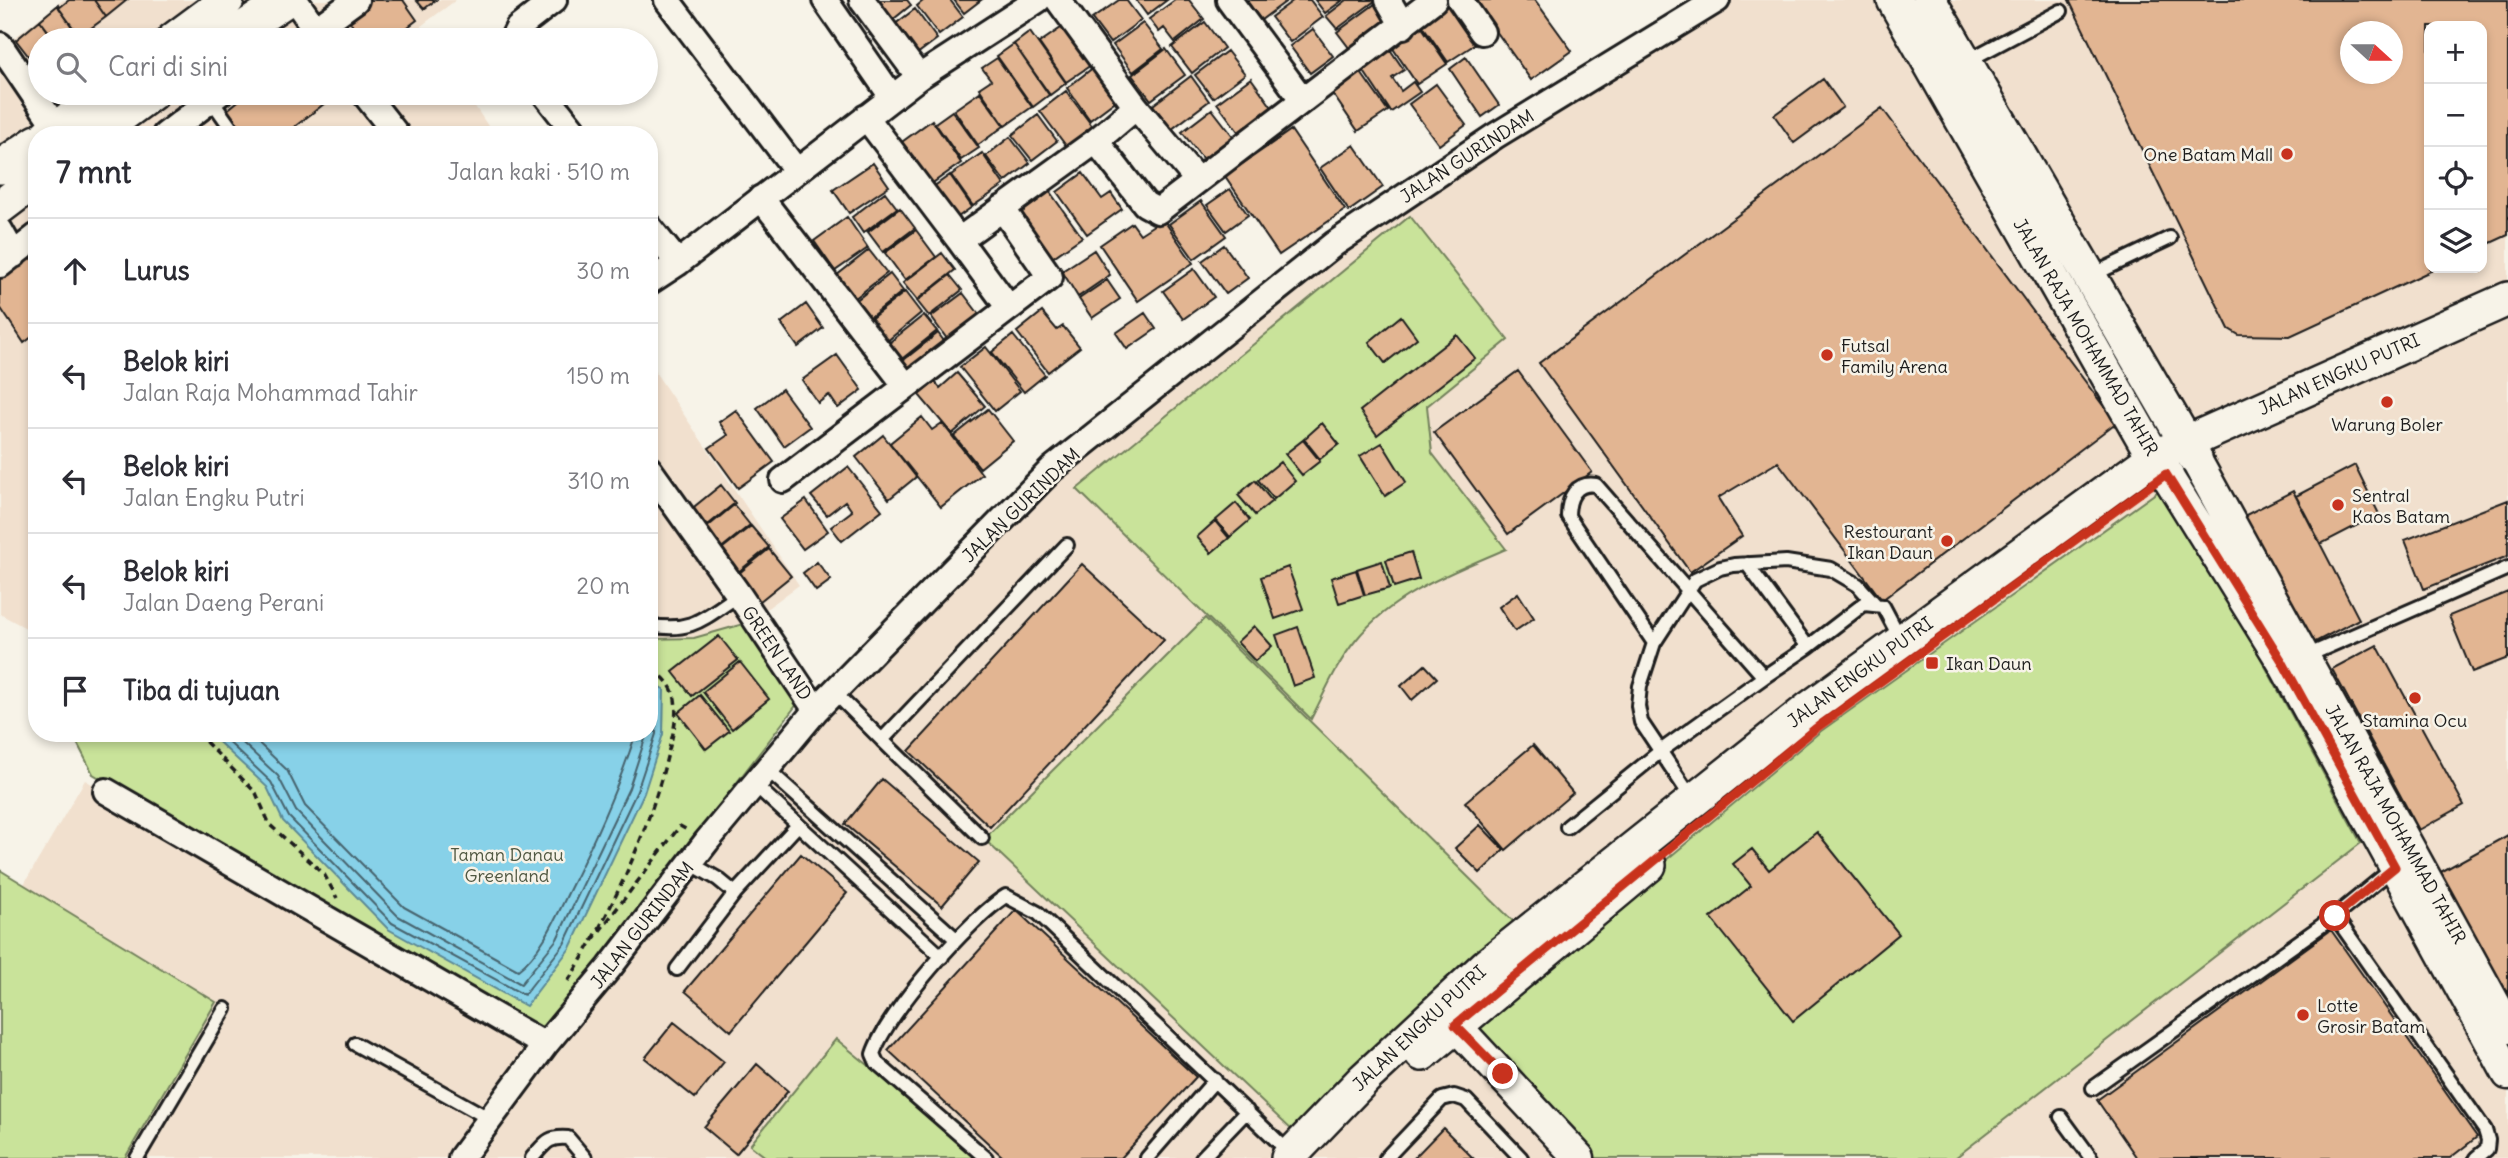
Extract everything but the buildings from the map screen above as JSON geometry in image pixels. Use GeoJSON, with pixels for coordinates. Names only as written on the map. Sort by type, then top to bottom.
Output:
{"type":"FeatureCollection","features":[{"type":"Feature","properties":{"kind":"main road"},"geometry":{"type":"LineString","coordinates":[[189,28],[227,0]]}},
{"type":"Feature","properties":{"kind":"main road"},"geometry":{"type":"LineString","coordinates":[[244,28],[286,0]]}},
{"type":"Feature","properties":{"kind":"main road","name":"JALAN RAJA MOHAMMAD TAHIR"},"geometry":{"type":"LineString","coordinates":[[1894,0],[2160,466]]}},
{"type":"Feature","properties":{"kind":"main road","name":"JALAN RAJA MOHAMMAD TAHIR"},"geometry":{"type":"LineString","coordinates":[[1928,0],[2191,450]]}},
{"type":"Feature","properties":{"kind":"main road"},"geometry":{"type":"LineString","coordinates":[[62,126],[89,105]]}},
{"type":"Feature","properties":{"kind":"main road"},"geometry":{"type":"LineString","coordinates":[[107,126],[136,105]]}},
{"type":"Feature","properties":{"kind":"main road"},"geometry":{"type":"LineString","coordinates":[[0,167],[28,149]]}},
{"type":"Feature","properties":{"kind":"main road"},"geometry":{"type":"LineString","coordinates":[[0,207],[28,186]]}},
{"type":"Feature","properties":{"kind":"main road","name":"JALAN ENGKU PUTRI"},"geometry":{"type":"LineString","coordinates":[[1298,1157],[1364,1079],[1468,982],[1810,708],[1902,641],[2160,466],[2508,299]]}},
{"type":"Feature","properties":{"kind":"main road","name":"JALAN ENGKU PUTRI"},"geometry":{"type":"LineString","coordinates":[[2191,450],[2508,317]]}},
{"type":"Feature","properties":{"kind":"main road","name":"JALAN ENGKU PUTRI"},"geometry":{"type":"LineString","coordinates":[[1298,1157],[1377,1095],[1455,1025],[1815,729],[2160,466]]}},
{"type":"Feature","properties":{"kind":"street"},"geometry":{"type":"LineString","coordinates":[[295,0],[309,28]]}},
{"type":"Feature","properties":{"kind":"street"},"geometry":{"type":"LineString","coordinates":[[323,28],[356,0]]}},
{"type":"Feature","properties":{"kind":"street"},"geometry":{"type":"LineString","coordinates":[[520,28],[554,0]]}},
{"type":"Feature","properties":{"kind":"street"},"geometry":{"type":"LineString","coordinates":[[667,0],[796,170]]}},
{"type":"Feature","properties":{"kind":"street"},"geometry":{"type":"LineString","coordinates":[[825,0],[892,97]]}},
{"type":"Feature","properties":{"kind":"street"},"geometry":{"type":"LineString","coordinates":[[862,0],[919,77]]}},
{"type":"Feature","properties":{"kind":"street"},"geometry":{"type":"LineString","coordinates":[[658,276],[919,77],[1038,0]]}},
{"type":"Feature","properties":{"kind":"street"},"geometry":{"type":"LineString","coordinates":[[1058,0],[1136,107],[1197,180]]}},
{"type":"Feature","properties":{"kind":"street"},"geometry":{"type":"LineString","coordinates":[[1229,0],[1302,99]]}},
{"type":"Feature","properties":{"kind":"street"},"geometry":{"type":"LineString","coordinates":[[1388,0],[1403,26]]}},
{"type":"Feature","properties":{"kind":"street"},"geometry":{"type":"LineString","coordinates":[[1096,141],[1145,204],[1157,211],[1434,0]]}},
{"type":"Feature","properties":{"kind":"street"},"geometry":{"type":"LineString","coordinates":[[1460,0],[1482,32]]}},
{"type":"Feature","properties":{"kind":"street","name":"JALAN GURINDAM"},"geometry":{"type":"LineString","coordinates":[[461,1158],[545,1045],[610,967],[707,841],[816,710],[1052,469],[1334,243],[1494,136],[1717,0]]}},
{"type":"Feature","properties":{"kind":"street"},"geometry":{"type":"LineString","coordinates":[[0,45],[28,95]]}},
{"type":"Feature","properties":{"kind":"street"},"geometry":{"type":"LineString","coordinates":[[33,105],[45,126]]}},
{"type":"Feature","properties":{"kind":"street"},"geometry":{"type":"LineString","coordinates":[[176,126],[201,105]]}},
{"type":"Feature","properties":{"kind":"street"},"geometry":{"type":"LineString","coordinates":[[373,105],[390,126]]}},
{"type":"Feature","properties":{"kind":"street"},"geometry":{"type":"LineString","coordinates":[[553,105],[570,126]]}},
{"type":"Feature","properties":{"kind":"street"},"geometry":{"type":"LineString","coordinates":[[959,240],[1096,141],[1136,107]]}},
{"type":"Feature","properties":{"kind":"street"},"geometry":{"type":"LineString","coordinates":[[866,117],[1009,308]]}},
{"type":"Feature","properties":{"kind":"street"},"geometry":{"type":"LineString","coordinates":[[761,198],[906,386]]}},
{"type":"Feature","properties":{"kind":"street"},"geometry":{"type":"LineString","coordinates":[[783,480],[1050,277],[1002,208]]}},
{"type":"Feature","properties":{"kind":"street"},"geometry":{"type":"LineString","coordinates":[[0,230],[7,260],[28,243]]}},
{"type":"Feature","properties":{"kind":"street"},"geometry":{"type":"LineString","coordinates":[[658,238],[678,263]]}},
{"type":"Feature","properties":{"kind":"street","name":"JALAN RAJA MOHAMMAD TAHIR"},"geometry":{"type":"LineString","coordinates":[[2191,450],[2505,1017]]}},
{"type":"Feature","properties":{"kind":"street","name":"JALAN RAJA MOHAMMAD TAHIR"},"geometry":{"type":"LineString","coordinates":[[2160,466],[2282,661],[2508,1074]]}},
{"type":"Feature","properties":{"kind":"street","name":"GREEN LAND"},"geometry":{"type":"LineString","coordinates":[[658,482],[816,710]]}},
{"type":"Feature","properties":{"kind":"street"},"geometry":{"type":"LineString","coordinates":[[106,792],[545,1045]]}},
{"type":"Feature","properties":{"kind":"street"},"geometry":{"type":"LineString","coordinates":[[1455,1025],[1579,1158]]}},
{"type":"Feature","properties":{"kind":"lane"},"geometry":{"type":"LineString","coordinates":[[1965,62],[2060,11]]}},
{"type":"Feature","properties":{"kind":"lane"},"geometry":{"type":"LineString","coordinates":[[219,105],[231,126]]}},
{"type":"Feature","properties":{"kind":"lane"},"geometry":{"type":"LineString","coordinates":[[2090,276],[2169,237]]}},
{"type":"Feature","properties":{"kind":"lane"},"geometry":{"type":"LineString","coordinates":[[1654,643],[1568,516],[1568,506],[1576,489],[1587,484],[1597,485],[1764,677]]}},
{"type":"Feature","properties":{"kind":"lane"},"geometry":{"type":"LineString","coordinates":[[882,740],[1067,545]]}},
{"type":"Feature","properties":{"kind":"lane"},"geometry":{"type":"LineString","coordinates":[[1693,801],[1662,750],[1641,722],[1638,706],[1640,686],[1654,643],[1695,580],[1720,568],[1786,562],[1831,569],[1858,585],[1875,604]]}},
{"type":"Feature","properties":{"kind":"lane"},"geometry":{"type":"LineString","coordinates":[[1747,564],[1808,647]]}},
{"type":"Feature","properties":{"kind":"lane"},"geometry":{"type":"LineString","coordinates":[[2304,657],[2508,568]]}},
{"type":"Feature","properties":{"kind":"lane","name":"GREEN LAND"},"geometry":{"type":"LineString","coordinates":[[658,626],[692,625],[739,595]]}},
{"type":"Feature","properties":{"kind":"lane"},"geometry":{"type":"LineString","coordinates":[[1567,827],[1662,750],[1864,604],[1883,606],[1902,641]]}},
{"type":"Feature","properties":{"kind":"lane"},"geometry":{"type":"LineString","coordinates":[[834,692],[982,838]]}},
{"type":"Feature","properties":{"kind":"lane"},"geometry":{"type":"LineString","coordinates":[[761,777],[797,826],[942,957]]}},
{"type":"Feature","properties":{"kind":"lane"},"geometry":{"type":"LineString","coordinates":[[761,777],[956,939]]}},
{"type":"Feature","properties":{"kind":"lane"},"geometry":{"type":"LineString","coordinates":[[677,970],[735,893],[797,826]]}},
{"type":"Feature","properties":{"kind":"lane"},"geometry":{"type":"LineString","coordinates":[[690,863],[718,879],[735,893]]}},
{"type":"Feature","properties":{"kind":"lane"},"geometry":{"type":"LineString","coordinates":[[2093,1088],[2335,916],[2395,867]]}},
{"type":"Feature","properties":{"kind":"lane"},"geometry":{"type":"LineString","coordinates":[[986,1158],[877,1063],[873,1054],[900,1009],[956,939],[1006,896],[1038,913],[1298,1157]]}},
{"type":"Feature","properties":{"kind":"lane"},"geometry":{"type":"LineString","coordinates":[[2335,916],[2485,1129],[2487,1149],[2476,1158]]}},
{"type":"Feature","properties":{"kind":"lane"},"geometry":{"type":"LineString","coordinates":[[137,1158],[225,1009]]}},
{"type":"Feature","properties":{"kind":"lane"},"geometry":{"type":"LineString","coordinates":[[355,1044],[490,1119]]}},
{"type":"Feature","properties":{"kind":"lane"},"geometry":{"type":"LineString","coordinates":[[1147,1158],[1215,1080]]}},
{"type":"Feature","properties":{"kind":"lane"},"geometry":{"type":"LineString","coordinates":[[1386,1158],[1442,1099],[1454,1096],[1466,1100],[1521,1158]]}},
{"type":"Feature","properties":{"kind":"lane"},"geometry":{"type":"LineString","coordinates":[[1202,1158],[1247,1111]]}},
{"type":"Feature","properties":{"kind":"lane"},"geometry":{"type":"LineString","coordinates":[[2061,1117],[2091,1158]]}},
{"type":"Feature","properties":{"kind":"lane"},"geometry":{"type":"LineString","coordinates":[[532,1158],[549,1139],[558,1137],[568,1138],[585,1158]]}},
{"type":"Feature","properties":{"kind":"path"},"geometry":{"type":"LineString","coordinates":[[586,950],[636,851],[653,809],[676,724],[674,698],[664,676],[658,672]]}},
{"type":"Feature","properties":{"kind":"path"},"geometry":{"type":"LineString","coordinates":[[206,742],[256,793],[270,825],[324,874],[343,909]]}},
{"type":"Feature","properties":{"kind":"path"},"geometry":{"type":"LineString","coordinates":[[562,988],[586,950],[680,826],[707,841]]}},
{"type":"Feature","properties":{"kind":"shaded area"},"geometry":{"type":"Polygon","coordinates":[[[63,0],[456,0],[421,26],[422,28],[28,28],[28,105],[474,105],[488,126],[28,126],[28,628],[0,614],[0,49],[63,0]]]}},
{"type":"Feature","properties":{"kind":"shaded area"},"geometry":{"type":"Polygon","coordinates":[[[1717,0],[2508,0],[2508,1158],[0,1158],[0,925],[85,780],[545,1045],[707,841],[1052,469],[1334,244],[1717,0]]]}},
{"type":"Feature","properties":{"kind":"shaded area"},"geometry":{"type":"Polygon","coordinates":[[[658,376],[799,585],[747,623],[694,638],[658,639],[658,376]]]}},
{"type":"Feature","properties":{"kind":"green space"},"geometry":{"type":"Polygon","coordinates":[[[1410,216],[1508,340],[1427,406],[1432,453],[1506,549],[1425,586],[1371,624],[1343,658],[1311,719],[1077,489],[1410,216]]]}},
{"type":"Feature","properties":{"kind":"green space"},"geometry":{"type":"Polygon","coordinates":[[[2167,485],[2361,843],[1955,1158],[1589,1158],[1468,1025],[1821,731],[2167,485]]]}},
{"type":"Feature","properties":{"kind":"green space"},"geometry":{"type":"Polygon","coordinates":[[[1205,618],[1518,926],[1296,1134],[984,839],[1205,618]]]}},
{"type":"Feature","properties":{"kind":"green space","name":"Taman Danau Greenland"},"geometry":{"type":"Polygon","coordinates":[[[747,623],[801,699],[541,1037],[93,774],[77,742],[658,742],[658,639],[694,638],[747,623]]]}},
{"type":"Feature","properties":{"kind":"green space"},"geometry":{"type":"Polygon","coordinates":[[[0,870],[216,1002],[125,1158],[0,1158],[0,870]]]}},
{"type":"Feature","properties":{"kind":"green space"},"geometry":{"type":"Polygon","coordinates":[[[836,1039],[983,1158],[767,1158],[750,1145],[836,1039]]]}},
{"type":"Feature","properties":{"kind":"water"},"geometry":{"type":"Polygon","coordinates":[[[658,686],[664,689],[663,734],[644,793],[570,948],[526,1006],[388,929],[283,821],[267,787],[219,742],[658,742],[658,686]]]}},
{"type":"Feature","properties":{"kind":"place","name":"One Batam Mall"},"geometry":{"type":"Point","coordinates":[2287,154]}},
{"type":"Feature","properties":{"kind":"place","name":"Futsal Family Arena"},"geometry":{"type":"Point","coordinates":[1827,355]}},
{"type":"Feature","properties":{"kind":"place","name":"Warung Boler"},"geometry":{"type":"Point","coordinates":[2387,402]}},
{"type":"Feature","properties":{"kind":"place","name":"Sentral Kaos Batam"},"geometry":{"type":"Point","coordinates":[2338,505]}},
{"type":"Feature","properties":{"kind":"place","name":"Restourant Ikan Daun"},"geometry":{"type":"Point","coordinates":[1947,541]}},
{"type":"Feature","properties":{"kind":"place","name":"Ikan Daun"},"geometry":{"type":"Point","coordinates":[1932,663]}},
{"type":"Feature","properties":{"kind":"place","name":"Stamina Ocu"},"geometry":{"type":"Point","coordinates":[2415,698]}},
{"type":"Feature","properties":{"kind":"place","name":"Lotte Grosir Batam"},"geometry":{"type":"Point","coordinates":[2303,1015]}},
{"type":"Feature","properties":{"kind":"route"},"geometry":{"type":"LineString","coordinates":[[1503,1074],[1455,1025],[1815,729],[2166,474],[2282,661],[2395,867],[2335,916]]}}]}
